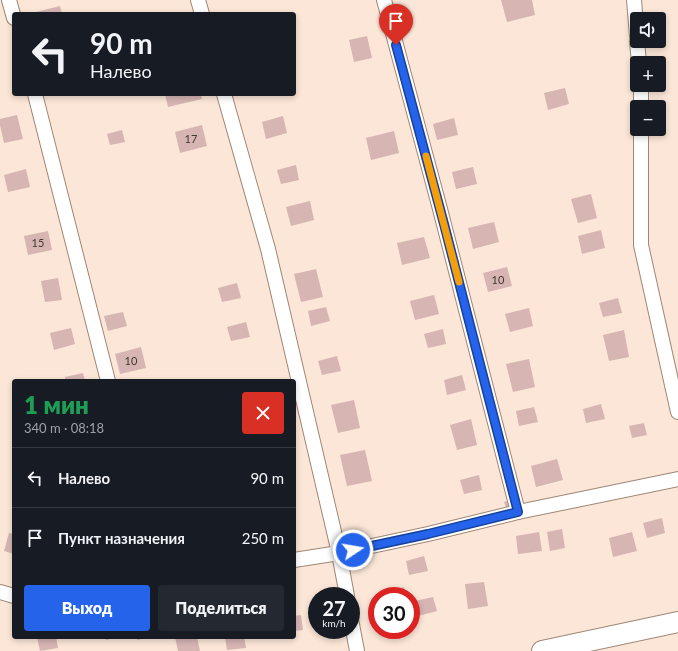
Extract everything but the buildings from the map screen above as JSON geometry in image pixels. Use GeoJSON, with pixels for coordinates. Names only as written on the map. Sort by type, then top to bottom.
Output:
{"type":"FeatureCollection","features":[{"type":"Feature","properties":{"kind":"street"},"geometry":{"type":"LineString","coordinates":[[9,0],[12,12]]}},
{"type":"Feature","properties":{"kind":"street"},"geometry":{"type":"LineString","coordinates":[[198,0],[201,12]]}},
{"type":"Feature","properties":{"kind":"street"},"geometry":{"type":"LineString","coordinates":[[384,0],[438,201],[518,512]]}},
{"type":"Feature","properties":{"kind":"street"},"geometry":{"type":"LineString","coordinates":[[634,0],[635,12]]}},
{"type":"Feature","properties":{"kind":"street"},"geometry":{"type":"LineString","coordinates":[[36,96],[107,379]]}},
{"type":"Feature","properties":{"kind":"street"},"geometry":{"type":"LineString","coordinates":[[225,96],[268,249],[339,553],[345,587]]}},
{"type":"Feature","properties":{"kind":"street"},"geometry":{"type":"LineString","coordinates":[[641,136],[641,245],[678,412]]}},
{"type":"Feature","properties":{"kind":"street"},"geometry":{"type":"LineString","coordinates":[[296,560],[339,553],[428,534],[518,512],[678,479]]}},
{"type":"Feature","properties":{"kind":"street"},"geometry":{"type":"LineString","coordinates":[[0,592],[12,595]]}},
{"type":"Feature","properties":{"kind":"street"},"geometry":{"type":"LineString","coordinates":[[542,651],[678,622]]}},
{"type":"Feature","properties":{"kind":"street"},"geometry":{"type":"LineString","coordinates":[[355,639],[357,651]]}},
{"type":"Feature","properties":{"kind":"slow traffic"},"geometry":{"type":"LineString","coordinates":[[426,156],[459,282]]}},
{"type":"Feature","properties":{"kind":"route"},"geometry":{"type":"LineString","coordinates":[[353,550],[428,534],[518,512],[396,45]]}}]}
